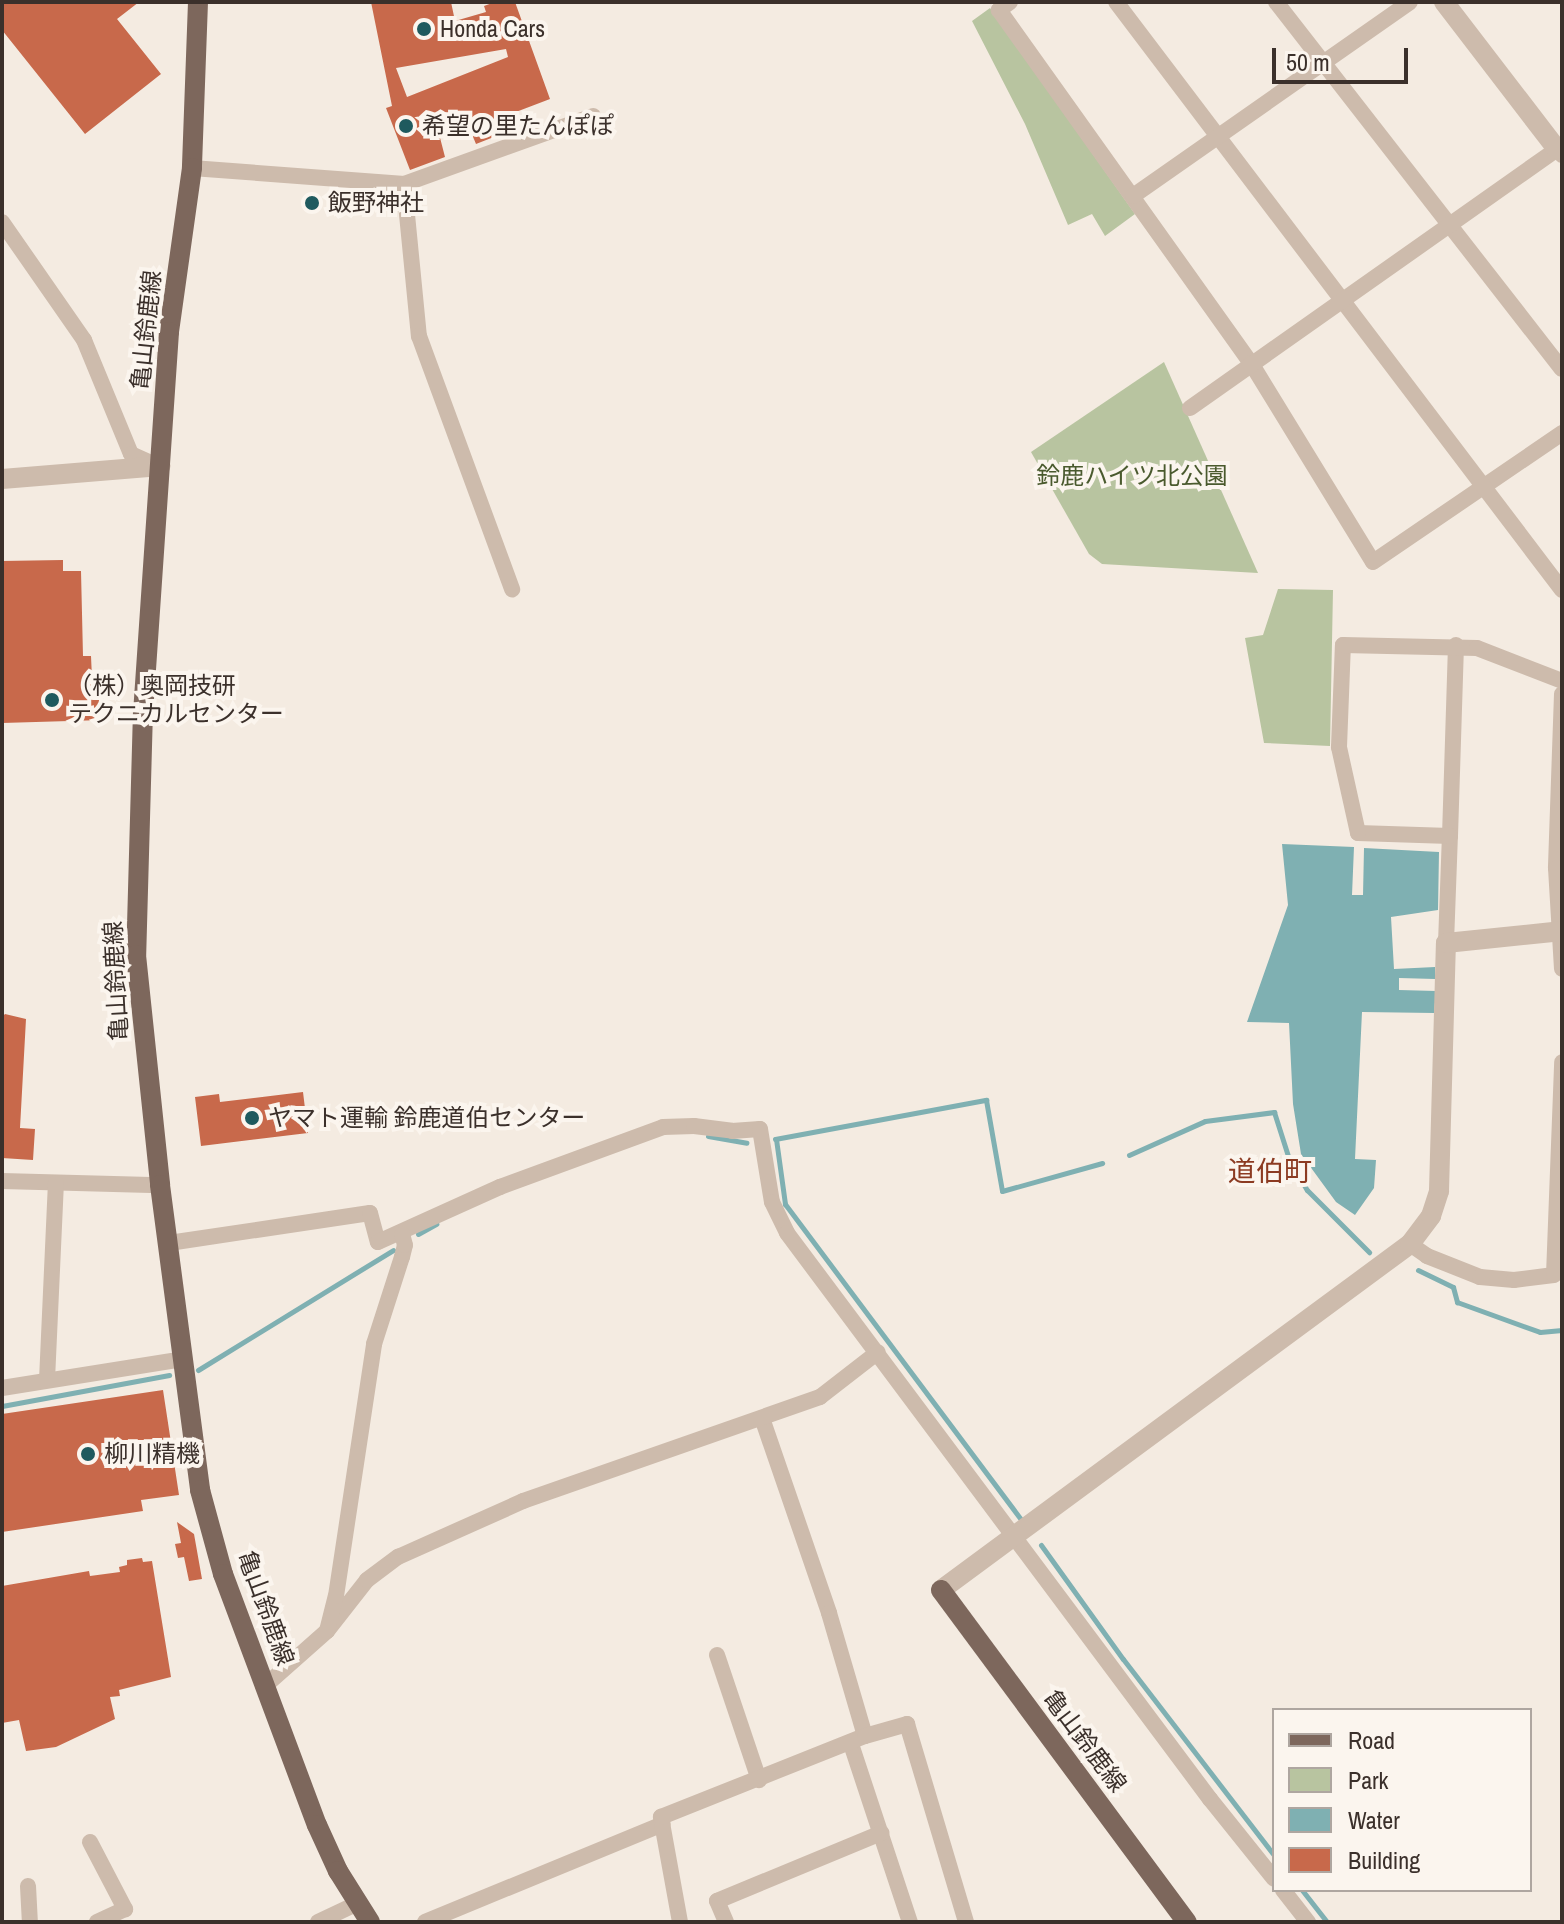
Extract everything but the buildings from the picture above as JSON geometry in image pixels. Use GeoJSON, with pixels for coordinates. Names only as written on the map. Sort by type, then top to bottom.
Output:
{"type":"FeatureCollection","features":[{"type":"Feature","properties":{"kind":"main road","name":"亀山鈴鹿線"},"geometry":{"type":"LineString","coordinates":[[198,2],[192,168],[169,332],[143,711],[136,955],[160,1185],[200,1490],[223,1574],[317,1825],[370,1922]]}},
{"type":"Feature","properties":{"kind":"main road","name":"亀山鈴鹿線"},"geometry":{"type":"LineString","coordinates":[[941,1590],[1187,1922]]}},
{"type":"Feature","properties":{"kind":"street"},"geometry":{"type":"LineString","coordinates":[[1010,2],[999,10],[1251,363],[1373,562],[1562,433]]}},
{"type":"Feature","properties":{"kind":"street"},"geometry":{"type":"LineString","coordinates":[[1116,2],[1562,590]]}},
{"type":"Feature","properties":{"kind":"street"},"geometry":{"type":"LineString","coordinates":[[1276,2],[1562,369]]}},
{"type":"Feature","properties":{"kind":"street"},"geometry":{"type":"LineString","coordinates":[[1133,196],[1410,2]]}},
{"type":"Feature","properties":{"kind":"street"},"geometry":{"type":"LineString","coordinates":[[1190,408],[1448,225],[1560,152],[1444,2]]}},
{"type":"Feature","properties":{"kind":"street"},"geometry":{"type":"LineString","coordinates":[[192,168],[404,184],[593,116]]}},
{"type":"Feature","properties":{"kind":"street"},"geometry":{"type":"LineString","coordinates":[[404,184],[419,336],[512,589]]}},
{"type":"Feature","properties":{"kind":"street"},"geometry":{"type":"LineString","coordinates":[[2,222],[84,340],[131,454],[160,466]]}},
{"type":"Feature","properties":{"kind":"street"},"geometry":{"type":"LineString","coordinates":[[2,479],[160,466]]}},
{"type":"Feature","properties":{"kind":"street"},"geometry":{"type":"LineString","coordinates":[[1450,836],[1358,833],[1339,747],[1343,645],[1456,645],[1477,648],[1562,681]]}},
{"type":"Feature","properties":{"kind":"street"},"geometry":{"type":"LineString","coordinates":[[941,1590],[1410,1244],[1431,1216],[1439,1191],[1456,645]]}},
{"type":"Feature","properties":{"kind":"street"},"geometry":{"type":"LineString","coordinates":[[1562,694],[1556,868],[1562,969]]}},
{"type":"Feature","properties":{"kind":"street"},"geometry":{"type":"LineString","coordinates":[[1446,943],[1560,931]]}},
{"type":"Feature","properties":{"kind":"street"},"geometry":{"type":"LineString","coordinates":[[1410,1244],[1427,1256],[1480,1277],[1514,1280],[1558,1273],[1562,1062]]}},
{"type":"Feature","properties":{"kind":"street"},"geometry":{"type":"LineString","coordinates":[[169,1243],[370,1213],[378,1242],[402,1234],[437,1213],[500,1187],[663,1127],[760,1129],[777,1217],[1200,1786],[1272,1876]]}},
{"type":"Feature","properties":{"kind":"street"},"geometry":{"type":"LineString","coordinates":[[2,1181],[160,1185]]}},
{"type":"Feature","properties":{"kind":"street"},"geometry":{"type":"LineString","coordinates":[[47,1380],[56,1183]]}},
{"type":"Feature","properties":{"kind":"street"},"geometry":{"type":"LineString","coordinates":[[327,1631],[336,1596],[374,1344],[402,1257],[405,1245],[402,1234]]}},
{"type":"Feature","properties":{"kind":"street"},"geometry":{"type":"LineString","coordinates":[[266,1685],[327,1631],[367,1580],[398,1557],[523,1501],[820,1397],[878,1352]]}},
{"type":"Feature","properties":{"kind":"street"},"geometry":{"type":"LineString","coordinates":[[2,1388],[183,1359]]}},
{"type":"Feature","properties":{"kind":"street"},"geometry":{"type":"LineString","coordinates":[[762,1418],[829,1613],[881,1833],[909,1922]]}},
{"type":"Feature","properties":{"kind":"street"},"geometry":{"type":"LineString","coordinates":[[717,1655],[759,1780]]}},
{"type":"Feature","properties":{"kind":"street"},"geometry":{"type":"LineString","coordinates":[[680,1922],[661,1817],[907,1724],[966,1922]]}},
{"type":"Feature","properties":{"kind":"street"},"geometry":{"type":"LineString","coordinates":[[425,1922],[663,1824]]}},
{"type":"Feature","properties":{"kind":"street"},"geometry":{"type":"LineString","coordinates":[[726,1922],[717,1901],[881,1833]]}},
{"type":"Feature","properties":{"kind":"street"},"geometry":{"type":"LineString","coordinates":[[90,1842],[125,1909],[97,1922]]}},
{"type":"Feature","properties":{"kind":"street"},"geometry":{"type":"LineString","coordinates":[[28,1886],[30,1922]]}},
{"type":"Feature","properties":{"kind":"street"},"geometry":{"type":"LineString","coordinates":[[1285,1892],[1308,1922]]}},
{"type":"Feature","properties":{"kind":"street"},"geometry":{"type":"LineString","coordinates":[[318,1922],[358,1903]]}},
{"type":"Feature","properties":{"kind":"green space"},"geometry":{"type":"Polygon","coordinates":[[[990,8],[1135,214],[1105,236],[1092,214],[1068,225],[1025,124],[972,21],[990,8]]]}},
{"type":"Feature","properties":{"kind":"green space","name":"鈴鹿ハイツ北公園"},"geometry":{"type":"Polygon","coordinates":[[[1164,362],[1258,573],[1102,564],[1089,554],[1031,452],[1164,362]]]}},
{"type":"Feature","properties":{"kind":"green space"},"geometry":{"type":"Polygon","coordinates":[[[1278,589],[1333,590],[1330,746],[1264,743],[1245,638],[1263,635],[1278,589]]]}},
{"type":"Feature","properties":{"kind":"water"},"geometry":{"type":"Polygon","coordinates":[[[1282,844],[1354,847],[1352,895],[1363,895],[1364,848],[1439,852],[1438,910],[1391,917],[1394,969],[1435,967],[1435,979],[1399,978],[1399,990],[1436,991],[1434,1013],[1362,1012],[1355,1159],[1376,1160],[1374,1188],[1355,1215],[1336,1202],[1301,1154],[1293,1104],[1289,1023],[1247,1022],[1288,905],[1282,844]]]}},
{"type":"Feature","properties":{"kind":"waterway"},"geometry":{"type":"LineString","coordinates":[[775,1139],[986,1100],[1002,1191],[1102,1163]]}},
{"type":"Feature","properties":{"kind":"waterway"},"geometry":{"type":"LineString","coordinates":[[1129,1155],[1205,1121],[1274,1112],[1289,1159],[1307,1190],[1369,1252]]}},
{"type":"Feature","properties":{"kind":"waterway"},"geometry":{"type":"LineString","coordinates":[[708,1136],[746,1143]]}},
{"type":"Feature","properties":{"kind":"waterway"},"geometry":{"type":"LineString","coordinates":[[776,1139],[785,1204],[1021,1519]]}},
{"type":"Feature","properties":{"kind":"waterway"},"geometry":{"type":"LineString","coordinates":[[418,1234],[436,1224]]}},
{"type":"Feature","properties":{"kind":"waterway"},"geometry":{"type":"LineString","coordinates":[[198,1370],[393,1250]]}},
{"type":"Feature","properties":{"kind":"waterway"},"geometry":{"type":"LineString","coordinates":[[1418,1270],[1453,1287],[1457,1302],[1540,1332],[1562,1330]]}},
{"type":"Feature","properties":{"kind":"waterway"},"geometry":{"type":"LineString","coordinates":[[2,1406],[169,1375]]}},
{"type":"Feature","properties":{"kind":"waterway"},"geometry":{"type":"LineString","coordinates":[[1041,1545],[1123,1659],[1272,1852]]}},
{"type":"Feature","properties":{"kind":"waterway"},"geometry":{"type":"LineString","coordinates":[[1304,1892],[1327,1922]]}},
{"type":"Feature","properties":{"kind":"place","name":"Honda Cars"},"geometry":{"type":"Point","coordinates":[424,29]}},
{"type":"Feature","properties":{"kind":"place","name":"希望の里たんぽぽ"},"geometry":{"type":"Point","coordinates":[406,126]}},
{"type":"Feature","properties":{"kind":"place","name":"飯野神社"},"geometry":{"type":"Point","coordinates":[312,203]}},
{"type":"Feature","properties":{"kind":"place","name":"（株）奥岡技研 テクニカルセンター"},"geometry":{"type":"Point","coordinates":[52,700]}},
{"type":"Feature","properties":{"kind":"place","name":"ヤマト運輸 鈴鹿道伯センター"},"geometry":{"type":"Point","coordinates":[252,1118]}},
{"type":"Feature","properties":{"kind":"place","name":"柳川精機"},"geometry":{"type":"Point","coordinates":[88,1454]}},
{"type":"Feature","properties":{"kind":"district","name":"道伯町"},"geometry":{"type":"Point","coordinates":[1270,1171]}}]}
